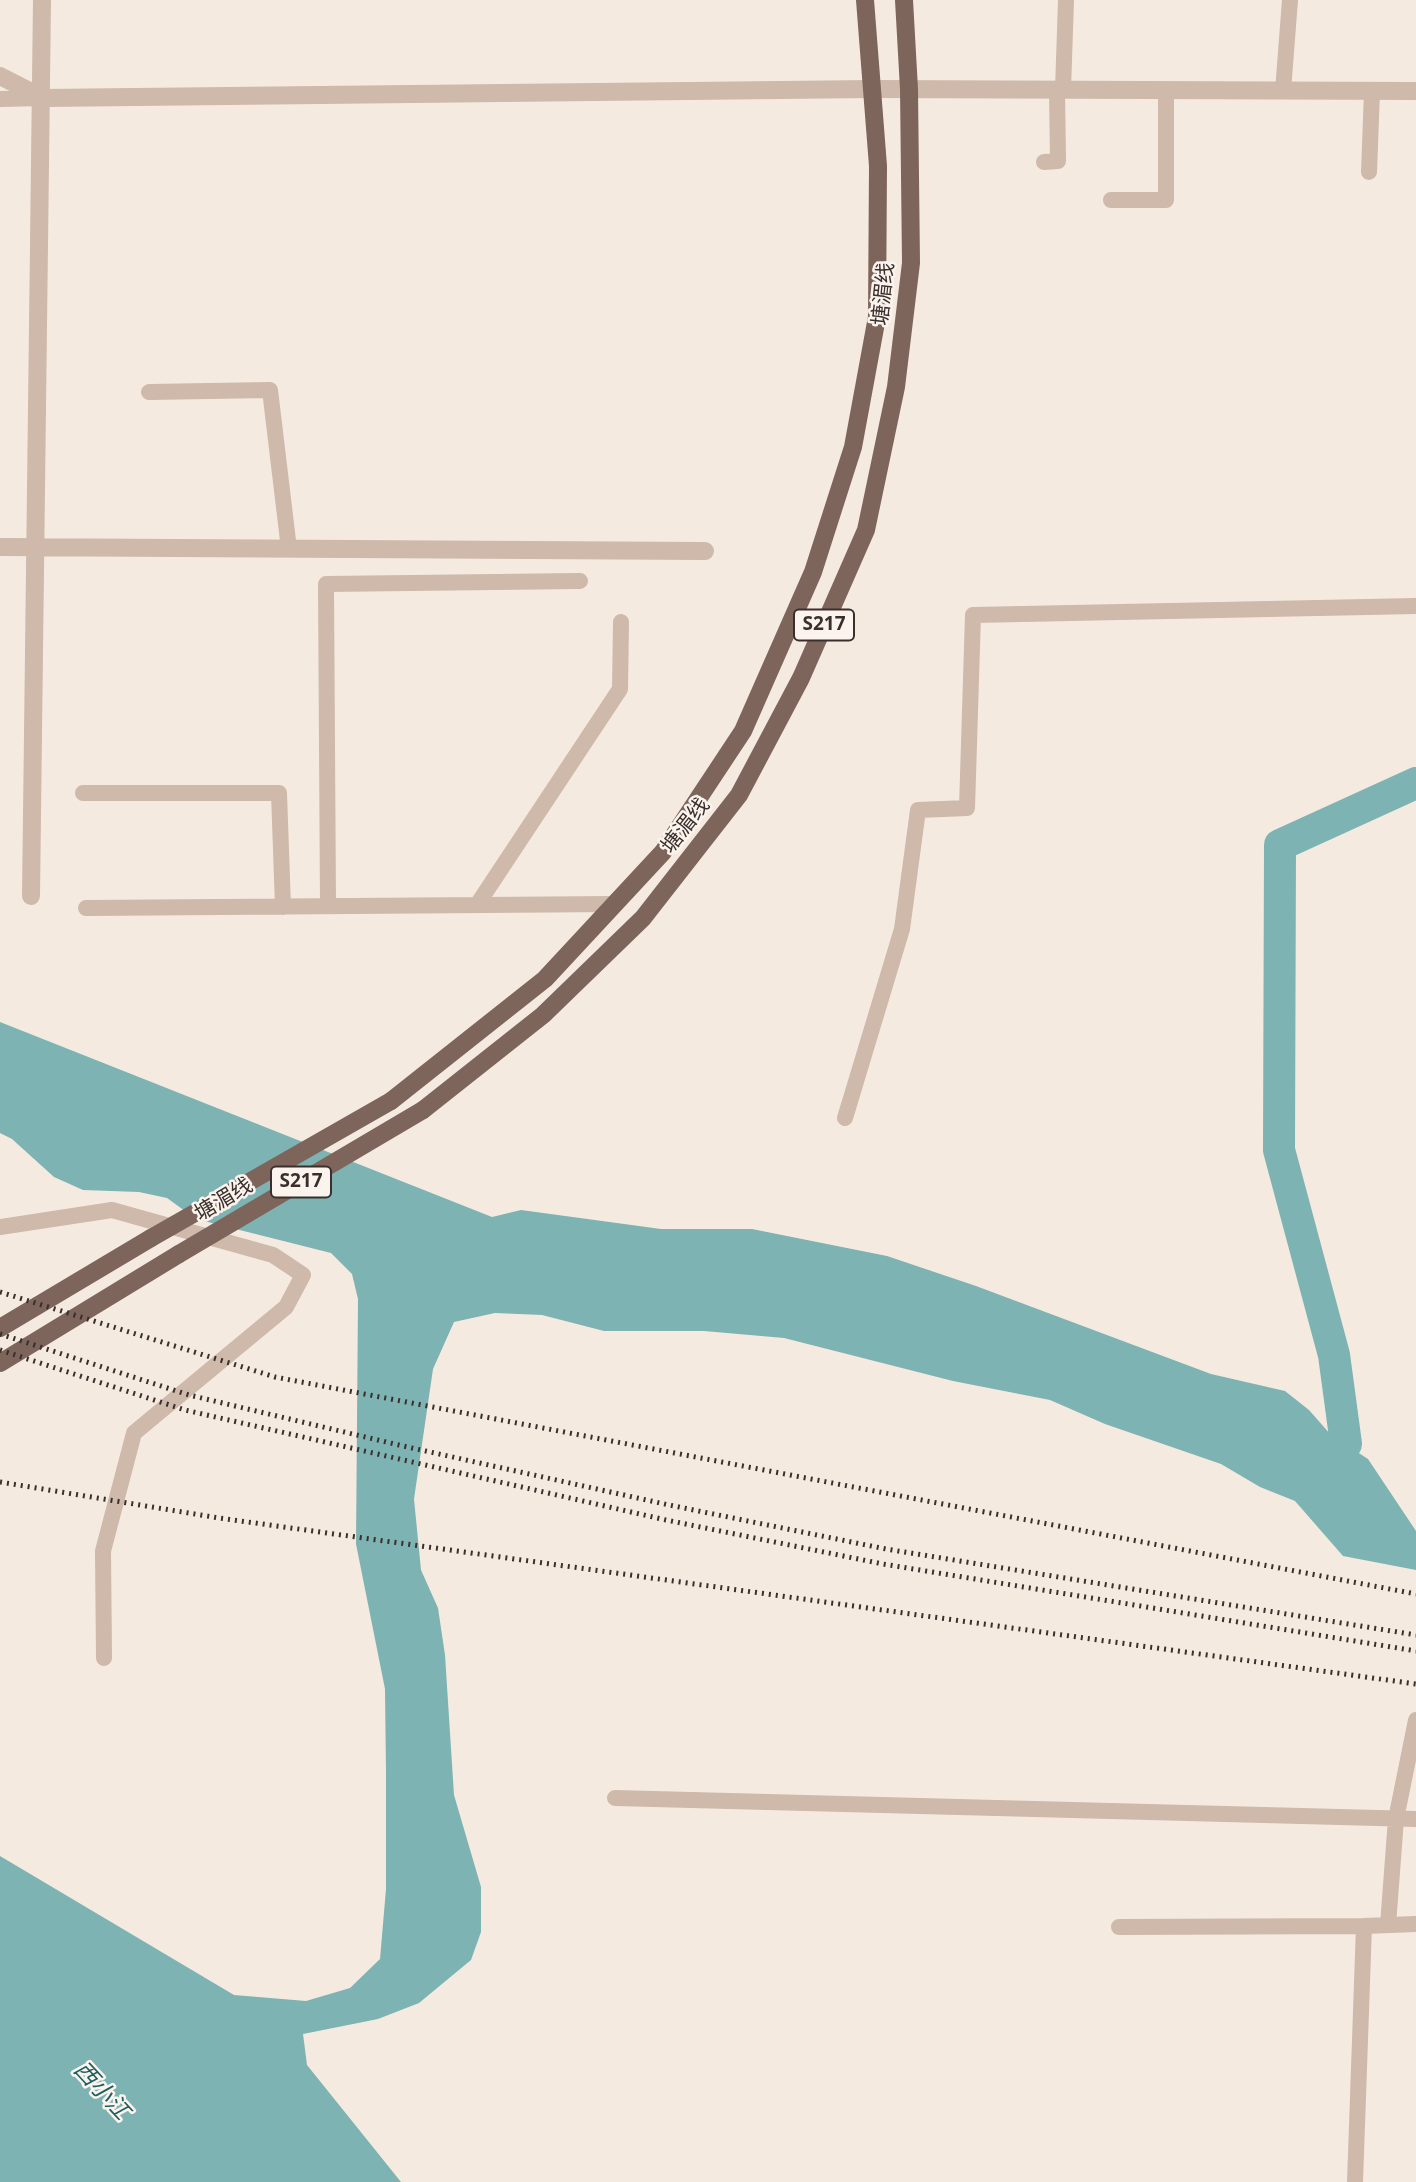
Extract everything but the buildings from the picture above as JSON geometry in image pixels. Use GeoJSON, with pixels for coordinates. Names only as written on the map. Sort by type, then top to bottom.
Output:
{"type":"FeatureCollection","features":[{"type":"Feature","properties":{"kind":"main road","name":"S217"},"geometry":{"type":"LineString","coordinates":[[0,1328],[391,1101],[545,979],[663,852],[743,731],[813,572],[853,447],[877,317],[878,166],[865,0]]}},
{"type":"Feature","properties":{"kind":"main road","name":"塘湄线"},"geometry":{"type":"LineString","coordinates":[[0,1363],[178,1254],[423,1110],[543,1015],[643,918],[739,795],[801,678],[866,530],[896,387],[911,263],[909,89],[904,0]]}},
{"type":"Feature","properties":{"kind":"street"},"geometry":{"type":"LineString","coordinates":[[31,896],[34,547],[43,98],[42,0]]}},
{"type":"Feature","properties":{"kind":"street"},"geometry":{"type":"LineString","coordinates":[[1044,162],[1058,161],[1066,0]]}},
{"type":"Feature","properties":{"kind":"street"},"geometry":{"type":"LineString","coordinates":[[1283,91],[1290,0]]}},
{"type":"Feature","properties":{"kind":"street"},"geometry":{"type":"LineString","coordinates":[[0,76],[43,98]]}},
{"type":"Feature","properties":{"kind":"street"},"geometry":{"type":"LineString","coordinates":[[0,99],[872,89],[1416,91]]}},
{"type":"Feature","properties":{"kind":"street"},"geometry":{"type":"LineString","coordinates":[[1111,200],[1166,200],[1166,90]]}},
{"type":"Feature","properties":{"kind":"street"},"geometry":{"type":"LineString","coordinates":[[1369,173],[1372,91]]}},
{"type":"Feature","properties":{"kind":"street"},"geometry":{"type":"LineString","coordinates":[[149,392],[270,390],[289,549]]}},
{"type":"Feature","properties":{"kind":"street"},"geometry":{"type":"LineString","coordinates":[[0,547],[705,551]]}},
{"type":"Feature","properties":{"kind":"street"},"geometry":{"type":"LineString","coordinates":[[328,906],[326,584],[580,581]]}},
{"type":"Feature","properties":{"kind":"street"},"geometry":{"type":"LineString","coordinates":[[845,1118],[902,929],[918,810],[967,808],[973,615],[1416,606]]}},
{"type":"Feature","properties":{"kind":"street"},"geometry":{"type":"LineString","coordinates":[[477,905],[620,689],[621,622]]}},
{"type":"Feature","properties":{"kind":"street"},"geometry":{"type":"LineString","coordinates":[[83,793],[279,793],[283,906]]}},
{"type":"Feature","properties":{"kind":"street"},"geometry":{"type":"LineString","coordinates":[[86,908],[615,904]]}},
{"type":"Feature","properties":{"kind":"street"},"geometry":{"type":"LineString","coordinates":[[0,1227],[112,1210],[273,1255],[303,1275],[286,1307],[134,1433],[103,1551],[104,1658]]}},
{"type":"Feature","properties":{"kind":"street"},"geometry":{"type":"LineString","coordinates":[[1388,1925],[1396,1819],[1416,1720]]}},
{"type":"Feature","properties":{"kind":"street"},"geometry":{"type":"LineString","coordinates":[[615,1798],[1416,1819]]}},
{"type":"Feature","properties":{"kind":"street"},"geometry":{"type":"LineString","coordinates":[[1119,1927],[1416,1924]]}},
{"type":"Feature","properties":{"kind":"street"},"geometry":{"type":"LineString","coordinates":[[1355,2182],[1364,1926]]}},
{"type":"Feature","properties":{"kind":"water","name":"西小江"},"geometry":{"type":"Polygon","coordinates":[[[0,1022],[492,1217],[521,1210],[661,1229],[752,1229],[887,1256],[976,1286],[1211,1374],[1285,1391],[1309,1410],[1331,1435],[1368,1459],[1416,1531],[1416,1570],[1343,1556],[1295,1501],[1260,1487],[1221,1464],[1105,1424],[1050,1400],[953,1381],[784,1338],[704,1331],[604,1331],[542,1315],[495,1313],[454,1322],[433,1369],[414,1499],[421,1570],[438,1608],[445,1655],[454,1795],[481,1887],[481,1932],[471,1960],[419,2003],[378,2019],[303,2034],[307,2065],[401,2182],[0,2182],[0,1856],[234,1995],[306,2001],[350,1988],[380,1959],[386,1889],[386,1773],[385,1689],[356,1544],[358,1299],[352,1274],[331,1253],[196,1219],[167,1198],[139,1192],[83,1190],[54,1177],[12,1139],[0,1133],[0,1022]]]}},
{"type":"Feature","properties":{"kind":"waterway"},"geometry":{"type":"LineString","coordinates":[[1346,1444],[1334,1355],[1279,1150],[1280,845],[1416,783]]}},
{"type":"Feature","properties":{"kind":"railway"},"geometry":{"type":"LineString","coordinates":[[0,1292],[275,1377],[1416,1594]]}},
{"type":"Feature","properties":{"kind":"railway"},"geometry":{"type":"LineString","coordinates":[[0,1334],[189,1395],[669,1505],[886,1549],[1416,1635]]}},
{"type":"Feature","properties":{"kind":"railway"},"geometry":{"type":"LineString","coordinates":[[0,1350],[185,1410],[666,1520],[883,1564],[1416,1651]]}},
{"type":"Feature","properties":{"kind":"railway"},"geometry":{"type":"LineString","coordinates":[[0,1482],[219,1518],[1416,1684]]}}]}
